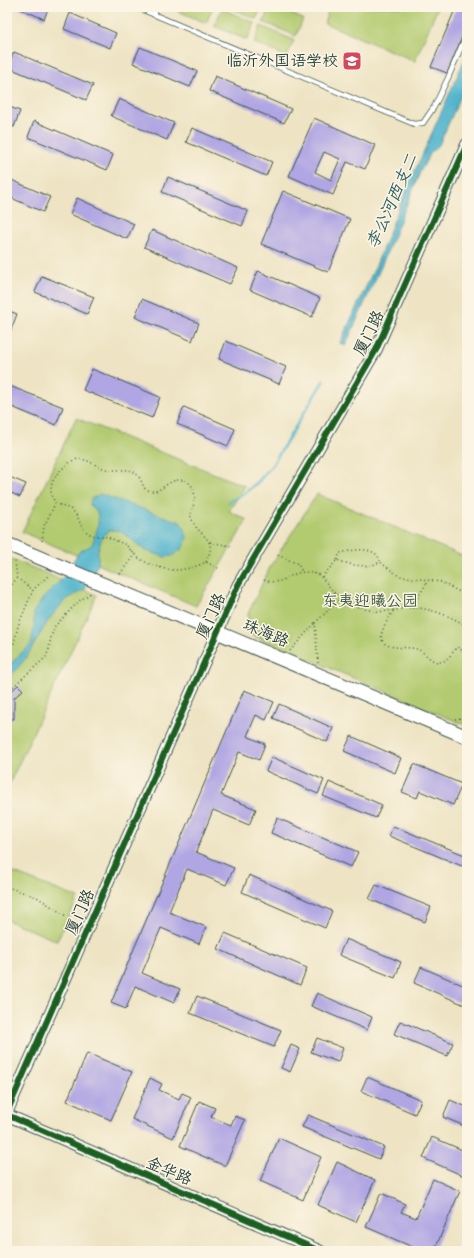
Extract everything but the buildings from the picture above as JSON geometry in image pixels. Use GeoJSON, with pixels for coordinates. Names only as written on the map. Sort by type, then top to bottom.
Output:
{"type":"FeatureCollection","features":[{"type":"Feature","properties":{"kind":"main road","name":"珠海路"},"geometry":{"type":"LineString","coordinates":[[7,544],[62,567],[93,586],[218,632],[467,737]]}},
{"type":"Feature","properties":{"kind":"street","name":"厦门路"},"geometry":{"type":"LineString","coordinates":[[7,1114],[238,585],[376,350],[467,144]]}},
{"type":"Feature","properties":{"kind":"street","name":"金华路"},"geometry":{"type":"LineString","coordinates":[[7,1114],[320,1251]]}},
{"type":"Feature","properties":{"kind":"lane"},"geometry":{"type":"LineString","coordinates":[[136,7],[414,124],[423,123],[434,107],[467,33]]}},
{"type":"Feature","properties":{"kind":"lane"},"geometry":{"type":"LineString","coordinates":[[154,15],[157,7]]}},
{"type":"Feature","properties":{"kind":"path"},"geometry":{"type":"LineString","coordinates":[[80,459],[88,461],[102,468],[135,472],[139,476],[144,488],[149,491],[158,490],[170,482],[178,480],[191,485],[194,490],[195,496],[190,515],[195,526],[210,542],[210,553],[206,562],[195,567],[176,570],[159,568],[139,558],[125,545],[107,537],[91,535],[81,527],[76,514],[70,509],[60,506],[56,502],[53,500],[51,495],[53,480],[58,472],[74,460],[80,459]]}},
{"type":"Feature","properties":{"kind":"path"},"geometry":{"type":"LineString","coordinates":[[42,541],[44,526],[56,502]]}},
{"type":"Feature","properties":{"kind":"path"},"geometry":{"type":"LineString","coordinates":[[210,542],[231,546]]}},
{"type":"Feature","properties":{"kind":"path"},"geometry":{"type":"LineString","coordinates":[[322,577],[337,560],[340,553],[350,550],[371,550],[379,556],[380,562],[399,576],[441,582],[467,596]]}},
{"type":"Feature","properties":{"kind":"path"},"geometry":{"type":"LineString","coordinates":[[120,574],[135,554]]}},
{"type":"Feature","properties":{"kind":"path"},"geometry":{"type":"LineString","coordinates":[[278,555],[298,564],[302,572]]}},
{"type":"Feature","properties":{"kind":"path"},"geometry":{"type":"LineString","coordinates":[[337,560],[354,566],[375,565],[380,562]]}},
{"type":"Feature","properties":{"kind":"path"},"geometry":{"type":"LineString","coordinates":[[7,591],[17,578],[15,561]]}},
{"type":"Feature","properties":{"kind":"path"},"geometry":{"type":"LineString","coordinates":[[206,562],[218,568]]}},
{"type":"Feature","properties":{"kind":"path"},"geometry":{"type":"LineString","coordinates":[[264,580],[278,582],[302,572],[317,574],[322,577],[337,596],[370,610],[385,612],[411,608],[432,611],[459,621],[467,626]]}},
{"type":"Feature","properties":{"kind":"path"},"geometry":{"type":"LineString","coordinates":[[7,648],[14,644],[18,626],[33,590],[49,575]]}},
{"type":"Feature","properties":{"kind":"path"},"geometry":{"type":"LineString","coordinates":[[17,578],[33,590]]}},
{"type":"Feature","properties":{"kind":"path"},"geometry":{"type":"LineString","coordinates":[[411,608],[429,580]]}},
{"type":"Feature","properties":{"kind":"path"},"geometry":{"type":"LineString","coordinates":[[7,692],[46,657],[55,626],[93,586]]}},
{"type":"Feature","properties":{"kind":"path"},"geometry":{"type":"LineString","coordinates":[[290,651],[315,623],[341,598]]}},
{"type":"Feature","properties":{"kind":"path"},"geometry":{"type":"LineString","coordinates":[[393,610],[382,630],[381,637],[385,644],[392,647],[417,649],[433,660],[441,662],[448,659],[457,647],[467,654]]}},
{"type":"Feature","properties":{"kind":"path"},"geometry":{"type":"LineString","coordinates":[[315,623],[318,663]]}},
{"type":"Feature","properties":{"kind":"path"},"geometry":{"type":"LineString","coordinates":[[452,720],[467,717]]}},
{"type":"Feature","properties":{"kind":"path"},"geometry":{"type":"LineString","coordinates":[[7,887],[37,897],[66,916]]}},
{"type":"Feature","properties":{"kind":"green space"},"geometry":{"type":"Polygon","coordinates":[[[174,7],[213,7],[206,23],[173,9],[174,7]]]}},
{"type":"Feature","properties":{"kind":"green space"},"geometry":{"type":"Polygon","coordinates":[[[228,7],[262,7],[256,19],[228,7]]]}},
{"type":"Feature","properties":{"kind":"green space"},"geometry":{"type":"Polygon","coordinates":[[[270,7],[275,7],[303,19],[296,36],[263,22],[270,7]]]}},
{"type":"Feature","properties":{"kind":"green space"},"geometry":{"type":"Polygon","coordinates":[[[330,7],[438,7],[415,61],[324,23],[330,7]]]}},
{"type":"Feature","properties":{"kind":"green space"},"geometry":{"type":"Polygon","coordinates":[[[222,9],[255,23],[247,40],[214,26],[222,9]]]}},
{"type":"Feature","properties":{"kind":"green space"},"geometry":{"type":"Polygon","coordinates":[[[261,26],[294,40],[287,57],[254,43],[261,26]]]}},
{"type":"Feature","properties":{"kind":"green space"},"geometry":{"type":"Polygon","coordinates":[[[76,418],[245,486],[229,511],[247,520],[196,606],[22,532],[76,418]]]}},
{"type":"Feature","properties":{"kind":"green space","name":"东夷迎曦公园"},"geometry":{"type":"Polygon","coordinates":[[[317,494],[467,558],[467,726],[249,634],[248,614],[271,565],[317,494]]]}},
{"type":"Feature","properties":{"kind":"green space"},"geometry":{"type":"Polygon","coordinates":[[[7,557],[97,595],[7,789],[7,557]]]}},
{"type":"Feature","properties":{"kind":"green space"},"geometry":{"type":"Polygon","coordinates":[[[7,870],[78,898],[57,941],[7,920],[7,870]]]}},
{"type":"Feature","properties":{"kind":"water"},"geometry":{"type":"Polygon","coordinates":[[[467,54],[467,82],[439,145],[430,154],[421,170],[380,269],[345,346],[340,343],[377,263],[400,205],[467,54]]]}},
{"type":"Feature","properties":{"kind":"water"},"geometry":{"type":"Polygon","coordinates":[[[100,494],[180,522],[185,529],[187,539],[182,549],[172,556],[165,557],[144,550],[121,531],[109,530],[101,539],[98,551],[98,564],[85,589],[64,601],[48,621],[26,658],[7,680],[7,667],[31,644],[34,628],[34,611],[44,597],[62,579],[79,552],[92,545],[97,529],[98,516],[95,509],[90,505],[91,499],[100,494]]]}},
{"type":"Feature","properties":{"kind":"waterway","name":"李公河西支二"},"geometry":{"type":"LineString","coordinates":[[228,502],[242,495],[258,482],[273,464],[324,380]]}},
{"type":"Feature","properties":{"kind":"cycle path"},"geometry":{"type":"LineString","coordinates":[[7,1112],[238,585],[376,350],[467,144]]}},
{"type":"Feature","properties":{"kind":"cycle path"},"geometry":{"type":"LineString","coordinates":[[7,1115],[320,1251]]}},
{"type":"Feature","properties":{"kind":"place","name":"临沂外国语学校"},"geometry":{"type":"Point","coordinates":[352,61]}}]}
